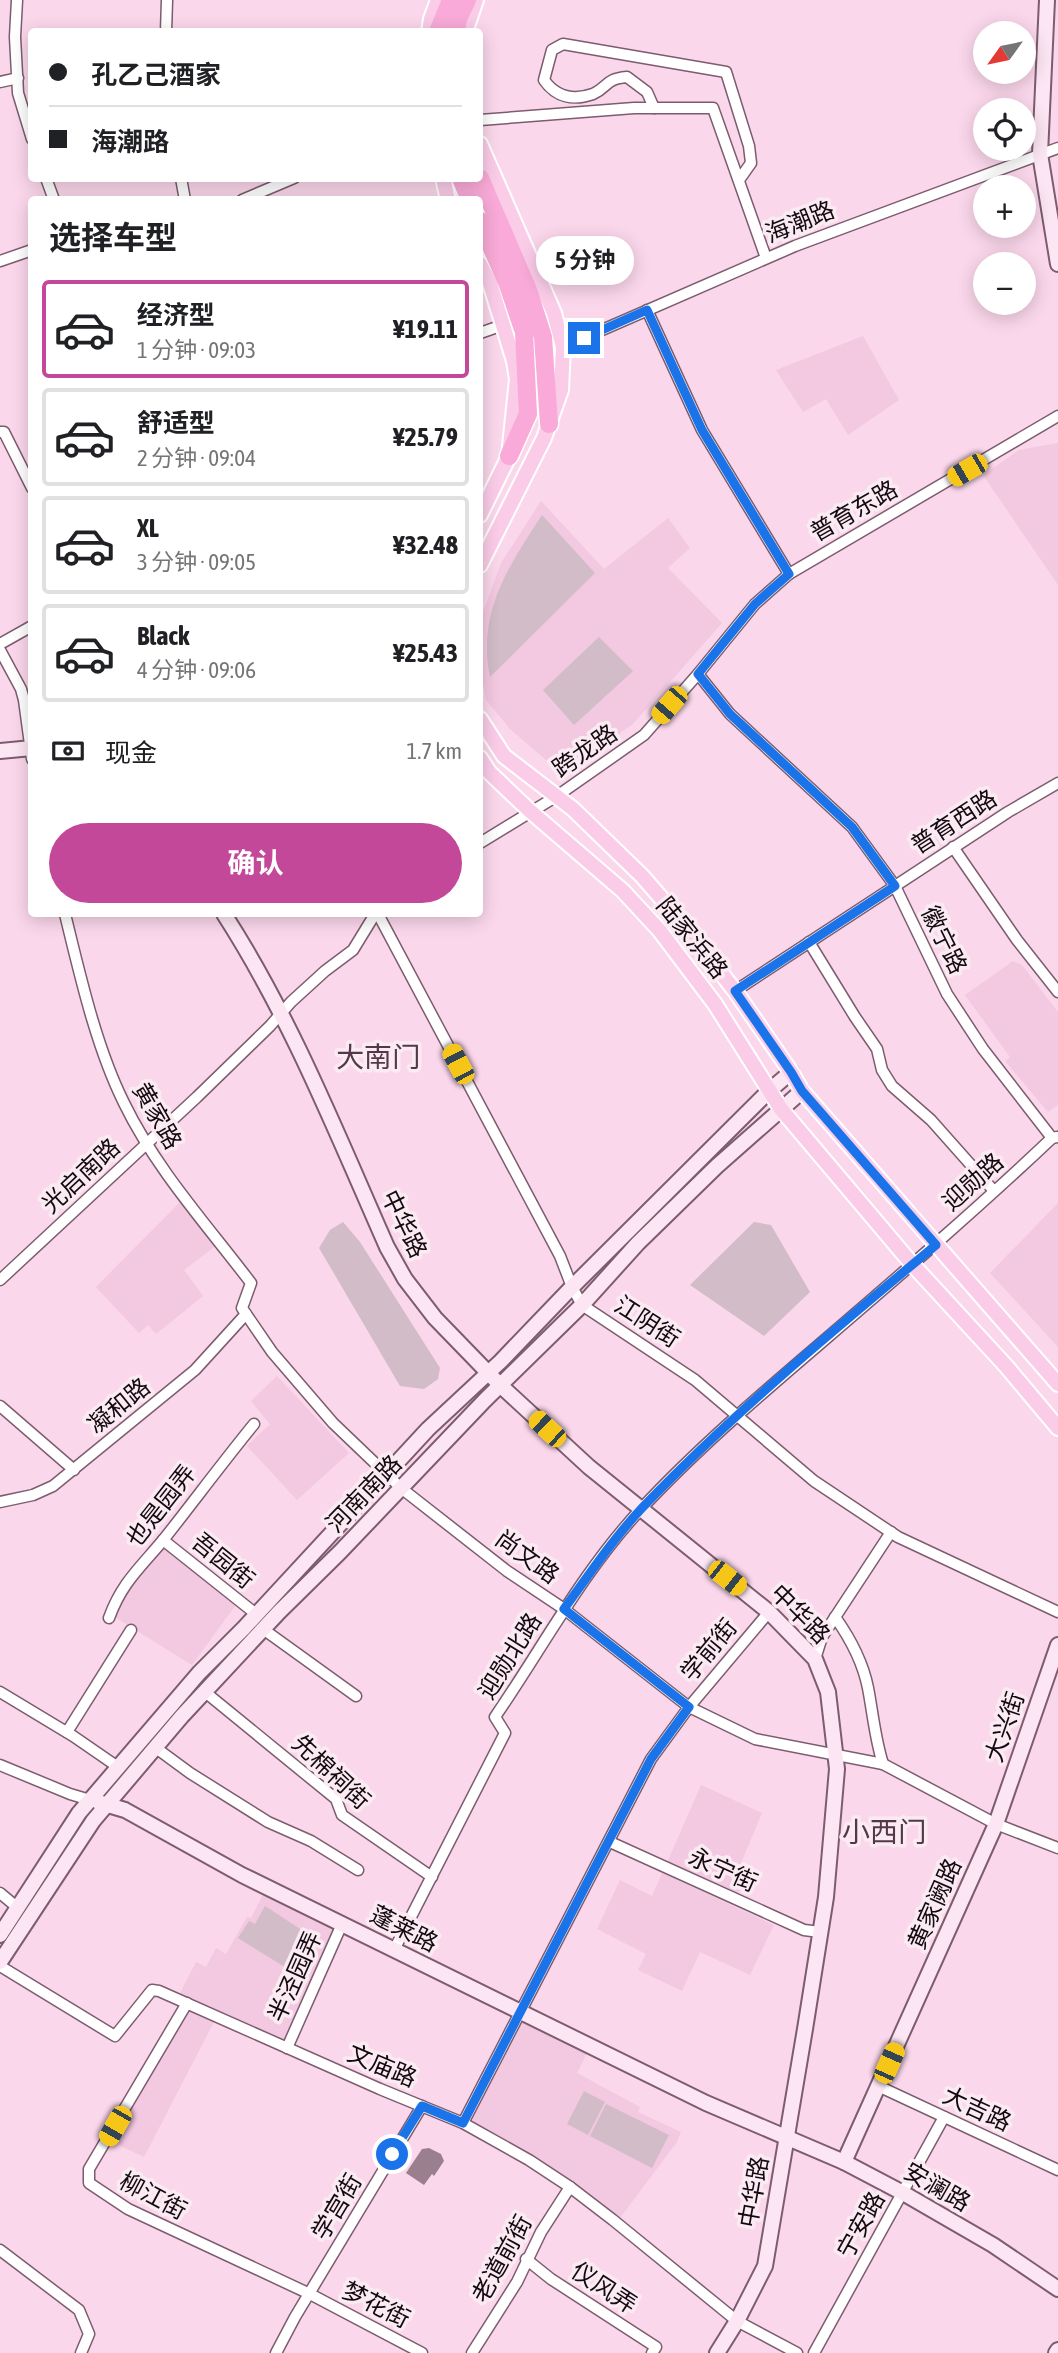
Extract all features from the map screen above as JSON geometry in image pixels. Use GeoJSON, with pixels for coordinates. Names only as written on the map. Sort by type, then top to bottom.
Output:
{"type":"FeatureCollection","features":[{"type":"Feature","properties":{"kind":"highway"},"geometry":{"type":"LineString","coordinates":[[440,28],[451,0]]}},
{"type":"Feature","properties":{"kind":"highway"},"geometry":{"type":"LineString","coordinates":[[457,28],[467,0]]}},
{"type":"Feature","properties":{"kind":"highway"},"geometry":{"type":"LineString","coordinates":[[482,182],[528,290],[543,337],[549,424]]}},
{"type":"Feature","properties":{"kind":"highway"},"geometry":{"type":"LineString","coordinates":[[483,227],[508,285],[524,332],[528,414],[509,456]]}},
{"type":"Feature","properties":{"kind":"main road"},"geometry":{"type":"LineString","coordinates":[[430,28],[438,0]]}},
{"type":"Feature","properties":{"kind":"main road"},"geometry":{"type":"LineString","coordinates":[[466,28],[476,0]]}},
{"type":"Feature","properties":{"kind":"main road"},"geometry":{"type":"LineString","coordinates":[[483,151],[554,313],[563,347],[561,390],[544,439],[483,559]]}},
{"type":"Feature","properties":{"kind":"main road"},"geometry":{"type":"LineString","coordinates":[[483,270],[490,283],[517,379],[509,456],[483,509]]}},
{"type":"Feature","properties":{"kind":"main road","name":"陆家浜路"},"geometry":{"type":"LineString","coordinates":[[483,724],[504,756],[557,796],[642,876],[682,922],[735,991],[802,1091],[1058,1384]]}},
{"type":"Feature","properties":{"kind":"main road","name":"陆家浜路"},"geometry":{"type":"LineString","coordinates":[[483,763],[489,772],[530,811],[623,891],[660,931],[715,1004],[781,1109],[912,1264],[1006,1366],[1058,1428]]}},
{"type":"Feature","properties":{"kind":"street"},"geometry":{"type":"LineString","coordinates":[[17,0],[15,37],[18,93],[28,126]]}},
{"type":"Feature","properties":{"kind":"street"},"geometry":{"type":"LineString","coordinates":[[166,28],[167,0]]}},
{"type":"Feature","properties":{"kind":"street"},"geometry":{"type":"LineString","coordinates":[[1047,0],[1040,154],[1058,264]]}},
{"type":"Feature","properties":{"kind":"street"},"geometry":{"type":"LineString","coordinates":[[654,108],[647,92],[627,76],[612,78],[593,93],[564,98],[551,91],[544,80],[552,50],[563,44],[726,72],[749,146],[751,163],[739,180]]}},
{"type":"Feature","properties":{"kind":"street"},"geometry":{"type":"LineString","coordinates":[[0,82],[18,78]]}},
{"type":"Feature","properties":{"kind":"street"},"geometry":{"type":"LineString","coordinates":[[483,120],[654,108],[713,108],[766,258]]}},
{"type":"Feature","properties":{"kind":"street","name":"海潮路"},"geometry":{"type":"LineString","coordinates":[[563,347],[766,258],[1058,148]]}},
{"type":"Feature","properties":{"kind":"street"},"geometry":{"type":"LineString","coordinates":[[251,196],[285,182]]}},
{"type":"Feature","properties":{"kind":"street"},"geometry":{"type":"LineString","coordinates":[[0,261],[28,251]]}},
{"type":"Feature","properties":{"kind":"street"},"geometry":{"type":"LineString","coordinates":[[647,310],[702,430],[789,574]]}},
{"type":"Feature","properties":{"kind":"street"},"geometry":{"type":"LineString","coordinates":[[483,332],[503,325]]}},
{"type":"Feature","properties":{"kind":"street","name":"普育东路"},"geometry":{"type":"LineString","coordinates":[[698,674],[755,604],[789,574],[1058,416]]}},
{"type":"Feature","properties":{"kind":"street"},"geometry":{"type":"LineString","coordinates":[[0,432],[4,432],[28,480]]}},
{"type":"Feature","properties":{"kind":"street"},"geometry":{"type":"LineString","coordinates":[[0,644],[28,627]]}},
{"type":"Feature","properties":{"kind":"street"},"geometry":{"type":"LineString","coordinates":[[0,650],[26,689],[28,714]]}},
{"type":"Feature","properties":{"kind":"street","name":"跨龙路"},"geometry":{"type":"LineString","coordinates":[[483,841],[557,796],[644,735],[698,674]]}},
{"type":"Feature","properties":{"kind":"street","name":"徽宁路"},"geometry":{"type":"LineString","coordinates":[[698,674],[730,714],[852,827],[895,886],[947,994],[983,1049],[1055,1138]]}},
{"type":"Feature","properties":{"kind":"street"},"geometry":{"type":"LineString","coordinates":[[0,751],[28,752]]}},
{"type":"Feature","properties":{"kind":"street","name":"普育西路"},"geometry":{"type":"LineString","coordinates":[[735,991],[1007,812],[1058,783]]}},
{"type":"Feature","properties":{"kind":"street"},"geometry":{"type":"LineString","coordinates":[[953,847],[1017,940],[1058,992]]}},
{"type":"Feature","properties":{"kind":"street","name":"黄家路"},"geometry":{"type":"LineString","coordinates":[[66,917],[107,1066],[124,1104],[146,1144],[251,1283],[242,1308],[246,1314]]}},
{"type":"Feature","properties":{"kind":"street","name":"中华路"},"geometry":{"type":"LineString","coordinates":[[226,917],[255,962],[281,1014],[387,1247],[405,1279],[435,1318],[500,1385],[589,1467],[769,1612],[815,1659],[828,1692],[837,1754],[826,1897],[765,2266],[717,2353]]}},
{"type":"Feature","properties":{"kind":"street"},"geometry":{"type":"LineString","coordinates":[[281,1014],[325,971],[353,950],[375,917]]}},
{"type":"Feature","properties":{"kind":"street","name":"江阴街"},"geometry":{"type":"LineString","coordinates":[[379,917],[561,1256],[572,1287],[582,1305],[673,1364],[814,1480],[891,1532],[1058,1612]]}},
{"type":"Feature","properties":{"kind":"street"},"geometry":{"type":"LineString","coordinates":[[809,942],[877,1049],[882,1070],[892,1086],[931,1120],[994,1191]]}},
{"type":"Feature","properties":{"kind":"street","name":"光启南路"},"geometry":{"type":"LineString","coordinates":[[0,1280],[281,1014]]}},
{"type":"Feature","properties":{"kind":"street","name":"河南南路"},"geometry":{"type":"LineString","coordinates":[[0,1935],[90,1800],[184,1690],[428,1429],[488,1373],[791,1072]]}},
{"type":"Feature","properties":{"kind":"street","name":"河南南路"},"geometry":{"type":"LineString","coordinates":[[0,1964],[93,1821],[205,1692],[263,1629],[500,1385],[582,1305],[658,1224],[717,1166],[802,1091]]}},
{"type":"Feature","properties":{"kind":"street","name":"迎勋路"},"geometry":{"type":"LineString","coordinates":[[641,1509],[738,1415],[936,1245],[1055,1138]]}},
{"type":"Feature","properties":{"kind":"street","name":"凝和路"},"geometry":{"type":"LineString","coordinates":[[0,1502],[33,1495],[53,1486],[195,1370],[246,1314]]}},
{"type":"Feature","properties":{"kind":"street","name":"尚文路"},"geometry":{"type":"LineString","coordinates":[[246,1314],[272,1352],[333,1423],[401,1488],[507,1571],[564,1609],[689,1707],[755,1739],[837,1754]]}},
{"type":"Feature","properties":{"kind":"street"},"geometry":{"type":"LineString","coordinates":[[0,1406],[74,1469]]}},
{"type":"Feature","properties":{"kind":"street","name":"也是园弄"},"geometry":{"type":"LineString","coordinates":[[109,1618],[126,1582],[163,1540],[216,1469],[254,1424]]}},
{"type":"Feature","properties":{"kind":"street","name":"迎勋北路"},"geometry":{"type":"LineString","coordinates":[[394,1950],[505,1733],[495,1717],[564,1609],[641,1509]]}},
{"type":"Feature","properties":{"kind":"street"},"geometry":{"type":"LineString","coordinates":[[815,1659],[822,1637],[891,1532]]}},
{"type":"Feature","properties":{"kind":"street","name":"吾园街"},"geometry":{"type":"LineString","coordinates":[[163,1540],[256,1614]]}},
{"type":"Feature","properties":{"kind":"street","name":"学前街"},"geometry":{"type":"LineString","coordinates":[[463,2123],[651,1759],[689,1707],[769,1612]]}},
{"type":"Feature","properties":{"kind":"street"},"geometry":{"type":"LineString","coordinates":[[835,1617],[847,1634],[867,1685],[875,1740],[883,1764]]}},
{"type":"Feature","properties":{"kind":"street"},"geometry":{"type":"LineString","coordinates":[[263,1629],[356,1696]]}},
{"type":"Feature","properties":{"kind":"street"},"geometry":{"type":"LineString","coordinates":[[67,1732],[131,1630]]}},
{"type":"Feature","properties":{"kind":"street","name":"大兴街"},"geometry":{"type":"LineString","coordinates":[[996,1824],[1058,1645]]}},
{"type":"Feature","properties":{"kind":"street"},"geometry":{"type":"LineString","coordinates":[[0,1692],[67,1732],[118,1767]]}},
{"type":"Feature","properties":{"kind":"street","name":"先棉祠街"},"geometry":{"type":"LineString","coordinates":[[205,1692],[336,1799],[342,1815],[432,1877]]}},
{"type":"Feature","properties":{"kind":"street"},"geometry":{"type":"LineString","coordinates":[[156,1748],[190,1773],[268,1822],[311,1841],[358,1870]]}},
{"type":"Feature","properties":{"kind":"street"},"geometry":{"type":"LineString","coordinates":[[837,1754],[883,1764],[996,1824],[1058,1848]]}},
{"type":"Feature","properties":{"kind":"street","name":"蓬莱路"},"geometry":{"type":"LineString","coordinates":[[0,1765],[70,1794],[125,1810],[242,1875],[706,2103],[786,2138]]}},
{"type":"Feature","properties":{"kind":"street","name":"黄家阙路"},"geometry":{"type":"LineString","coordinates":[[844,2162],[996,1824]]}},
{"type":"Feature","properties":{"kind":"street","name":"永宁街"},"geometry":{"type":"LineString","coordinates":[[610,1842],[804,1930],[820,1932]]}},
{"type":"Feature","properties":{"kind":"street"},"geometry":{"type":"LineString","coordinates":[[0,1893],[18,1908]]}},
{"type":"Feature","properties":{"kind":"street","name":"半泾园弄"},"geometry":{"type":"LineString","coordinates":[[287,2048],[342,1924]]}},
{"type":"Feature","properties":{"kind":"street","name":"文庙路"},"geometry":{"type":"LineString","coordinates":[[0,1964],[115,2036],[152,1990],[159,1990],[463,2123],[529,2160],[570,2187],[737,2321],[797,2353]]}},
{"type":"Feature","properties":{"kind":"street","name":"柳江街"},"geometry":{"type":"LineString","coordinates":[[187,2003],[89,2169],[89,2183],[128,2209],[310,2294]]}},
{"type":"Feature","properties":{"kind":"street","name":"大吉路"},"geometry":{"type":"LineString","coordinates":[[878,2086],[1058,2170]]}},
{"type":"Feature","properties":{"kind":"street","name":"学宫街"},"geometry":{"type":"LineString","coordinates":[[276,2353],[422,2106]]}},
{"type":"Feature","properties":{"kind":"street","name":"宁安路"},"geometry":{"type":"LineString","coordinates":[[814,2353],[944,2117]]}},
{"type":"Feature","properties":{"kind":"street","name":"安澜路"},"geometry":{"type":"LineString","coordinates":[[786,2138],[844,2162],[903,2193],[993,2245],[1058,2289]]}},
{"type":"Feature","properties":{"kind":"street","name":"老道前街"},"geometry":{"type":"LineString","coordinates":[[472,2353],[517,2282],[526,2259],[570,2187]]}},
{"type":"Feature","properties":{"kind":"street"},"geometry":{"type":"LineString","coordinates":[[0,2250],[79,2310],[89,2334],[81,2353]]}},
{"type":"Feature","properties":{"kind":"street","name":"仪风弄"},"geometry":{"type":"LineString","coordinates":[[526,2259],[551,2279],[656,2347],[652,2353]]}},
{"type":"Feature","properties":{"kind":"street","name":"梦花街"},"geometry":{"type":"LineString","coordinates":[[310,2294],[422,2353]]}},
{"type":"Feature","properties":{"kind":"shaded area"},"geometry":{"type":"Polygon","coordinates":[[[863,336],[899,400],[848,435],[826,399],[803,412],[776,370],[863,336]]]}},
{"type":"Feature","properties":{"kind":"shaded area"},"geometry":{"type":"Polygon","coordinates":[[[1058,443],[1058,585],[983,475],[1019,450],[1058,443]]]}},
{"type":"Feature","properties":{"kind":"shaded area"},"geometry":{"type":"Polygon","coordinates":[[[541,501],[604,569],[668,518],[690,548],[668,568],[722,623],[633,724],[561,773],[510,729],[486,700],[483,682],[483,612],[501,563],[541,501]]]}},
{"type":"Feature","properties":{"kind":"shaded area"},"geometry":{"type":"Polygon","coordinates":[[[542,515],[595,573],[490,677],[488,632],[498,591],[542,515]]]}},
{"type":"Feature","properties":{"kind":"shaded area"},"geometry":{"type":"Polygon","coordinates":[[[599,637],[633,671],[574,725],[543,690],[599,637]]]}},
{"type":"Feature","properties":{"kind":"shaded area"},"geometry":{"type":"Polygon","coordinates":[[[1013,961],[1022,965],[1058,1012],[1058,1105],[1048,1112],[1005,1061],[1010,1057],[965,995],[1013,961]]]}},
{"type":"Feature","properties":{"kind":"shaded area"},"geometry":{"type":"Polygon","coordinates":[[[183,1199],[218,1244],[184,1270],[203,1296],[156,1334],[148,1325],[139,1333],[96,1287],[183,1199]]]}},
{"type":"Feature","properties":{"kind":"shaded area"},"geometry":{"type":"Polygon","coordinates":[[[1058,1203],[1058,1347],[990,1273],[1058,1203]]]}},
{"type":"Feature","properties":{"kind":"shaded area"},"geometry":{"type":"Polygon","coordinates":[[[343,1222],[360,1242],[440,1368],[438,1379],[424,1389],[400,1386],[319,1248],[330,1230],[343,1222]]]}},
{"type":"Feature","properties":{"kind":"shaded area"},"geometry":{"type":"Polygon","coordinates":[[[754,1222],[771,1225],[810,1292],[764,1336],[690,1285],[754,1222]]]}},
{"type":"Feature","properties":{"kind":"shaded area"},"geometry":{"type":"Polygon","coordinates":[[[277,1376],[349,1453],[297,1500],[247,1446],[270,1424],[251,1401],[277,1376]]]}},
{"type":"Feature","properties":{"kind":"shaded area"},"geometry":{"type":"Polygon","coordinates":[[[164,1547],[235,1606],[192,1665],[113,1616],[129,1585],[164,1547]]]}},
{"type":"Feature","properties":{"kind":"shaded area"},"geometry":{"type":"Polygon","coordinates":[[[701,1785],[762,1813],[741,1863],[749,1867],[737,1896],[666,1865],[701,1785]]]}},
{"type":"Feature","properties":{"kind":"shaded area"},"geometry":{"type":"Polygon","coordinates":[[[662,1873],[774,1925],[750,1975],[700,1952],[682,1991],[638,1970],[646,1954],[597,1929],[620,1880],[652,1896],[662,1873]]]}},
{"type":"Feature","properties":{"kind":"shaded area"},"geometry":{"type":"Polygon","coordinates":[[[265,1891],[335,1927],[285,2044],[217,2016],[144,2157],[110,2141],[187,2004],[177,1999],[196,1962],[206,1967],[216,1948],[226,1954],[247,1917],[251,1918],[265,1891]]]}},
{"type":"Feature","properties":{"kind":"shaded area"},"geometry":{"type":"Polygon","coordinates":[[[265,1906],[317,1940],[296,1974],[238,1938],[249,1921],[255,1924],[265,1906]]]}},
{"type":"Feature","properties":{"kind":"shaded area"},"geometry":{"type":"Polygon","coordinates":[[[522,2019],[588,2051],[577,2073],[640,2107],[638,2112],[681,2132],[677,2142],[620,2218],[577,2185],[474,2124],[472,2116],[522,2019]]]}},
{"type":"Feature","properties":{"kind":"shaded area"},"geometry":{"type":"Polygon","coordinates":[[[584,2091],[605,2102],[588,2135],[567,2124],[584,2091]]]}},
{"type":"Feature","properties":{"kind":"shaded area"},"geometry":{"type":"Polygon","coordinates":[[[606,2104],[669,2135],[652,2168],[590,2136],[606,2104]]]}},
{"type":"Feature","properties":{"kind":"shaded area"},"geometry":{"type":"Polygon","coordinates":[[[429,2148],[441,2154],[444,2161],[424,2185],[406,2173],[422,2149],[429,2148]]]}},
{"type":"Feature","properties":{"kind":"district","name":"大南门"},"geometry":{"type":"Point","coordinates":[378,1057]}},
{"type":"Feature","properties":{"kind":"district","name":"小西门"},"geometry":{"type":"Point","coordinates":[884,1832]}},
{"type":"Feature","properties":{"kind":"route"},"geometry":{"type":"LineString","coordinates":[[392,2154],[422,2106],[463,2123],[651,1759],[689,1707],[564,1609],[641,1509],[738,1415],[936,1245],[802,1091],[735,991],[895,886],[852,827],[730,714],[698,674],[755,604],[789,574],[702,430],[647,310],[584,338]]}}]}
